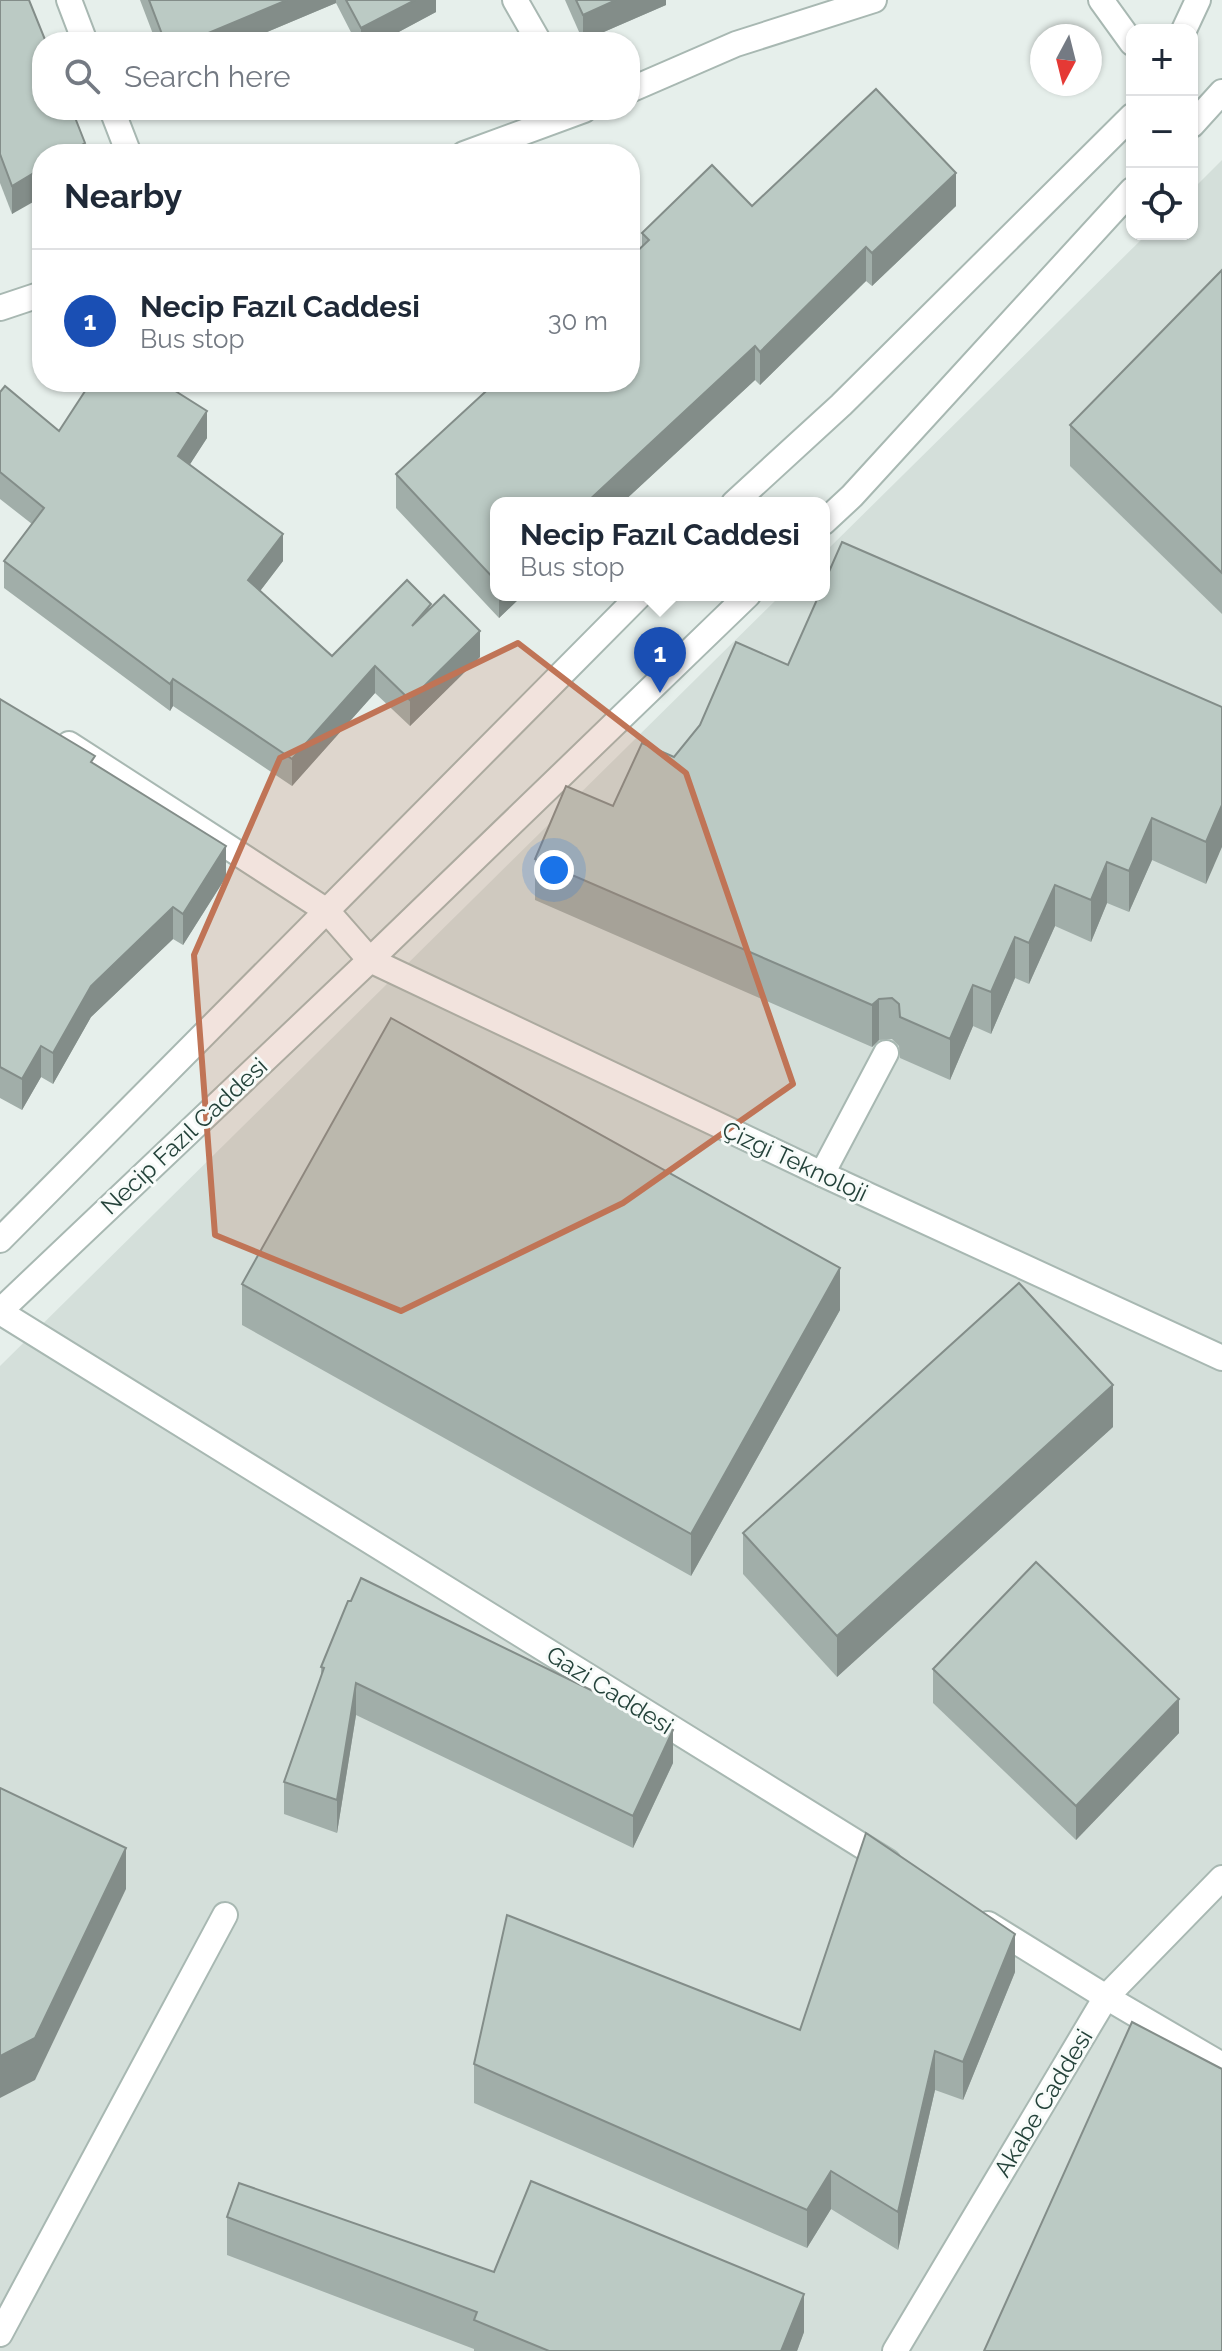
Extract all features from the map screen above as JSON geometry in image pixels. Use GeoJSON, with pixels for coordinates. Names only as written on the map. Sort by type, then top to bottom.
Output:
{"type":"FeatureCollection","features":[{"type":"Feature","properties":{"kind":"street"},"geometry":{"type":"LineString","coordinates":[[69,0],[81,32]]}},
{"type":"Feature","properties":{"kind":"street"},"geometry":{"type":"LineString","coordinates":[[515,0],[533,32]]}},
{"type":"Feature","properties":{"kind":"street"},"geometry":{"type":"LineString","coordinates":[[1101,0],[1126,35]]}},
{"type":"Feature","properties":{"kind":"street"},"geometry":{"type":"LineString","coordinates":[[1187,24],[1198,0]]}},
{"type":"Feature","properties":{"kind":"street"},"geometry":{"type":"LineString","coordinates":[[640,86],[736,44],[859,2]]}},
{"type":"Feature","properties":{"kind":"street"},"geometry":{"type":"LineString","coordinates":[[1198,118],[1222,92]]}},
{"type":"Feature","properties":{"kind":"street"},"geometry":{"type":"LineString","coordinates":[[116,120],[125,144]]}},
{"type":"Feature","properties":{"kind":"street"},"geometry":{"type":"LineString","coordinates":[[491,144],[556,120]]}},
{"type":"Feature","properties":{"kind":"street"},"geometry":{"type":"LineString","coordinates":[[741,497],[841,405],[1126,122]]}},
{"type":"Feature","properties":{"kind":"street"},"geometry":{"type":"LineString","coordinates":[[830,516],[1126,197]]}},
{"type":"Feature","properties":{"kind":"street"},"geometry":{"type":"LineString","coordinates":[[0,308],[32,297]]}},
{"type":"Feature","properties":{"kind":"street"},"geometry":{"type":"LineString","coordinates":[[0,1240],[634,601]]}},
{"type":"Feature","properties":{"kind":"street","name":"Necip Fazıl Caddesi"},"geometry":{"type":"LineString","coordinates":[[0,1311],[742,601]]}},
{"type":"Feature","properties":{"kind":"street"},"geometry":{"type":"LineString","coordinates":[[52,733],[327,911],[370,960]]}},
{"type":"Feature","properties":{"kind":"street","name":"Çizgi Teknoloji"},"geometry":{"type":"LineString","coordinates":[[370,960],[822,1174],[1222,1358]]}},
{"type":"Feature","properties":{"kind":"street"},"geometry":{"type":"LineString","coordinates":[[822,1174],[886,1053]]}},
{"type":"Feature","properties":{"kind":"street","name":"Gazi Caddesi"},"geometry":{"type":"LineString","coordinates":[[0,1311],[904,1871]]}},
{"type":"Feature","properties":{"kind":"street","name":"Akabe Caddesi"},"geometry":{"type":"LineString","coordinates":[[895,2351],[1106,1997],[1222,1878]]}},
{"type":"Feature","properties":{"kind":"street"},"geometry":{"type":"LineString","coordinates":[[971,1913],[1222,2065]]}},
{"type":"Feature","properties":{"kind":"street"},"geometry":{"type":"LineString","coordinates":[[0,2334],[225,1915]]}},
{"type":"Feature","properties":{"kind":"highlighted area"},"geometry":{"type":"Polygon","coordinates":[[[518,643],[686,773],[793,1084],[623,1203],[401,1311],[215,1235],[194,955],[280,758],[518,643]]]}},
{"type":"Feature","properties":{"kind":"shaded area"},"geometry":{"type":"Polygon","coordinates":[[[1222,160],[1222,2351],[0,2351],[0,1366],[775,601],[830,601],[830,547],[1141,240],[1198,240],[1198,184],[1222,160]]]}},
{"type":"Feature","properties":{"kind":"building"},"geometry":{"type":"Polygon","coordinates":[[[0,0],[29,0],[42,32],[32,32],[32,120],[76,120],[85,143],[32,144],[32,174],[12,186],[0,154],[0,0]]]}},
{"type":"Feature","properties":{"kind":"building"},"geometry":{"type":"Polygon","coordinates":[[[149,0],[287,0],[211,32],[161,32],[149,0]]]}},
{"type":"Feature","properties":{"kind":"building"},"geometry":{"type":"Polygon","coordinates":[[[346,0],[415,0],[361,28],[346,0]]]}},
{"type":"Feature","properties":{"kind":"building"},"geometry":{"type":"Polygon","coordinates":[[[576,0],[616,0],[583,15],[576,0]]]}},
{"type":"Feature","properties":{"kind":"building"},"geometry":{"type":"Polygon","coordinates":[[[876,89],[956,173],[872,253],[866,247],[760,352],[755,346],[592,497],[490,497],[490,575],[396,474],[485,392],[640,392],[640,249],[649,240],[642,233],[712,165],[752,206],[876,89]]]}},
{"type":"Feature","properties":{"kind":"building"},"geometry":{"type":"Polygon","coordinates":[[[1222,270],[1222,573],[1070,425],[1222,270]]]}},
{"type":"Feature","properties":{"kind":"building"},"geometry":{"type":"Polygon","coordinates":[[[5,386],[59,431],[84,392],[177,392],[207,411],[178,456],[283,534],[248,580],[332,656],[407,580],[431,604],[412,626],[444,595],[480,631],[410,700],[375,666],[292,759],[173,679],[170,684],[4,561],[44,508],[0,472],[0,392],[5,386]]]}},
{"type":"Feature","properties":{"kind":"building"},"geometry":{"type":"Polygon","coordinates":[[[842,542],[1222,707],[1222,805],[1206,842],[1152,818],[1129,871],[1107,862],[1091,900],[1055,885],[1029,943],[1015,937],[991,992],[973,985],[950,1039],[900,1017],[899,1004],[892,998],[879,999],[872,1005],[535,859],[566,786],[613,806],[642,743],[674,757],[700,725],[736,642],[788,665],[816,601],[830,601],[830,569],[842,542]]]}},
{"type":"Feature","properties":{"kind":"building"},"geometry":{"type":"Polygon","coordinates":[[[0,699],[95,756],[91,762],[226,846],[183,914],[173,907],[91,986],[53,1053],[41,1046],[22,1079],[0,1067],[0,699]]]}},
{"type":"Feature","properties":{"kind":"building"},"geometry":{"type":"Polygon","coordinates":[[[391,1018],[840,1268],[691,1534],[242,1284],[391,1018]]]}},
{"type":"Feature","properties":{"kind":"building"},"geometry":{"type":"Polygon","coordinates":[[[1019,1283],[1113,1385],[837,1636],[743,1533],[1019,1283]]]}},
{"type":"Feature","properties":{"kind":"building"},"geometry":{"type":"Polygon","coordinates":[[[1036,1562],[1179,1699],[1076,1806],[933,1669],[1036,1562]]]}},
{"type":"Feature","properties":{"kind":"building"},"geometry":{"type":"Polygon","coordinates":[[[361,1578],[673,1730],[633,1816],[356,1683],[337,1800],[284,1782],[324,1668],[321,1667],[348,1601],[351,1601],[361,1578]]]}},
{"type":"Feature","properties":{"kind":"building"},"geometry":{"type":"Polygon","coordinates":[[[0,1788],[126,1848],[35,2038],[0,2056],[0,1788]]]}},
{"type":"Feature","properties":{"kind":"building"},"geometry":{"type":"Polygon","coordinates":[[[866,1833],[1015,1934],[963,2062],[935,2051],[898,2212],[831,2171],[807,2210],[474,2064],[507,1915],[800,2030],[866,1833]]]}},
{"type":"Feature","properties":{"kind":"building"},"geometry":{"type":"Polygon","coordinates":[[[1132,2022],[1222,2069],[1222,2351],[984,2351],[1132,2022]]]}},
{"type":"Feature","properties":{"kind":"building"},"geometry":{"type":"Polygon","coordinates":[[[531,2181],[804,2294],[781,2351],[549,2351],[474,2320],[477,2312],[227,2217],[239,2183],[494,2272],[531,2181]]]}},
{"type":"Feature","properties":{"kind":"place","name":"Necip Fazıl Caddesi"},"geometry":{"type":"Point","coordinates":[660,693]}}]}
